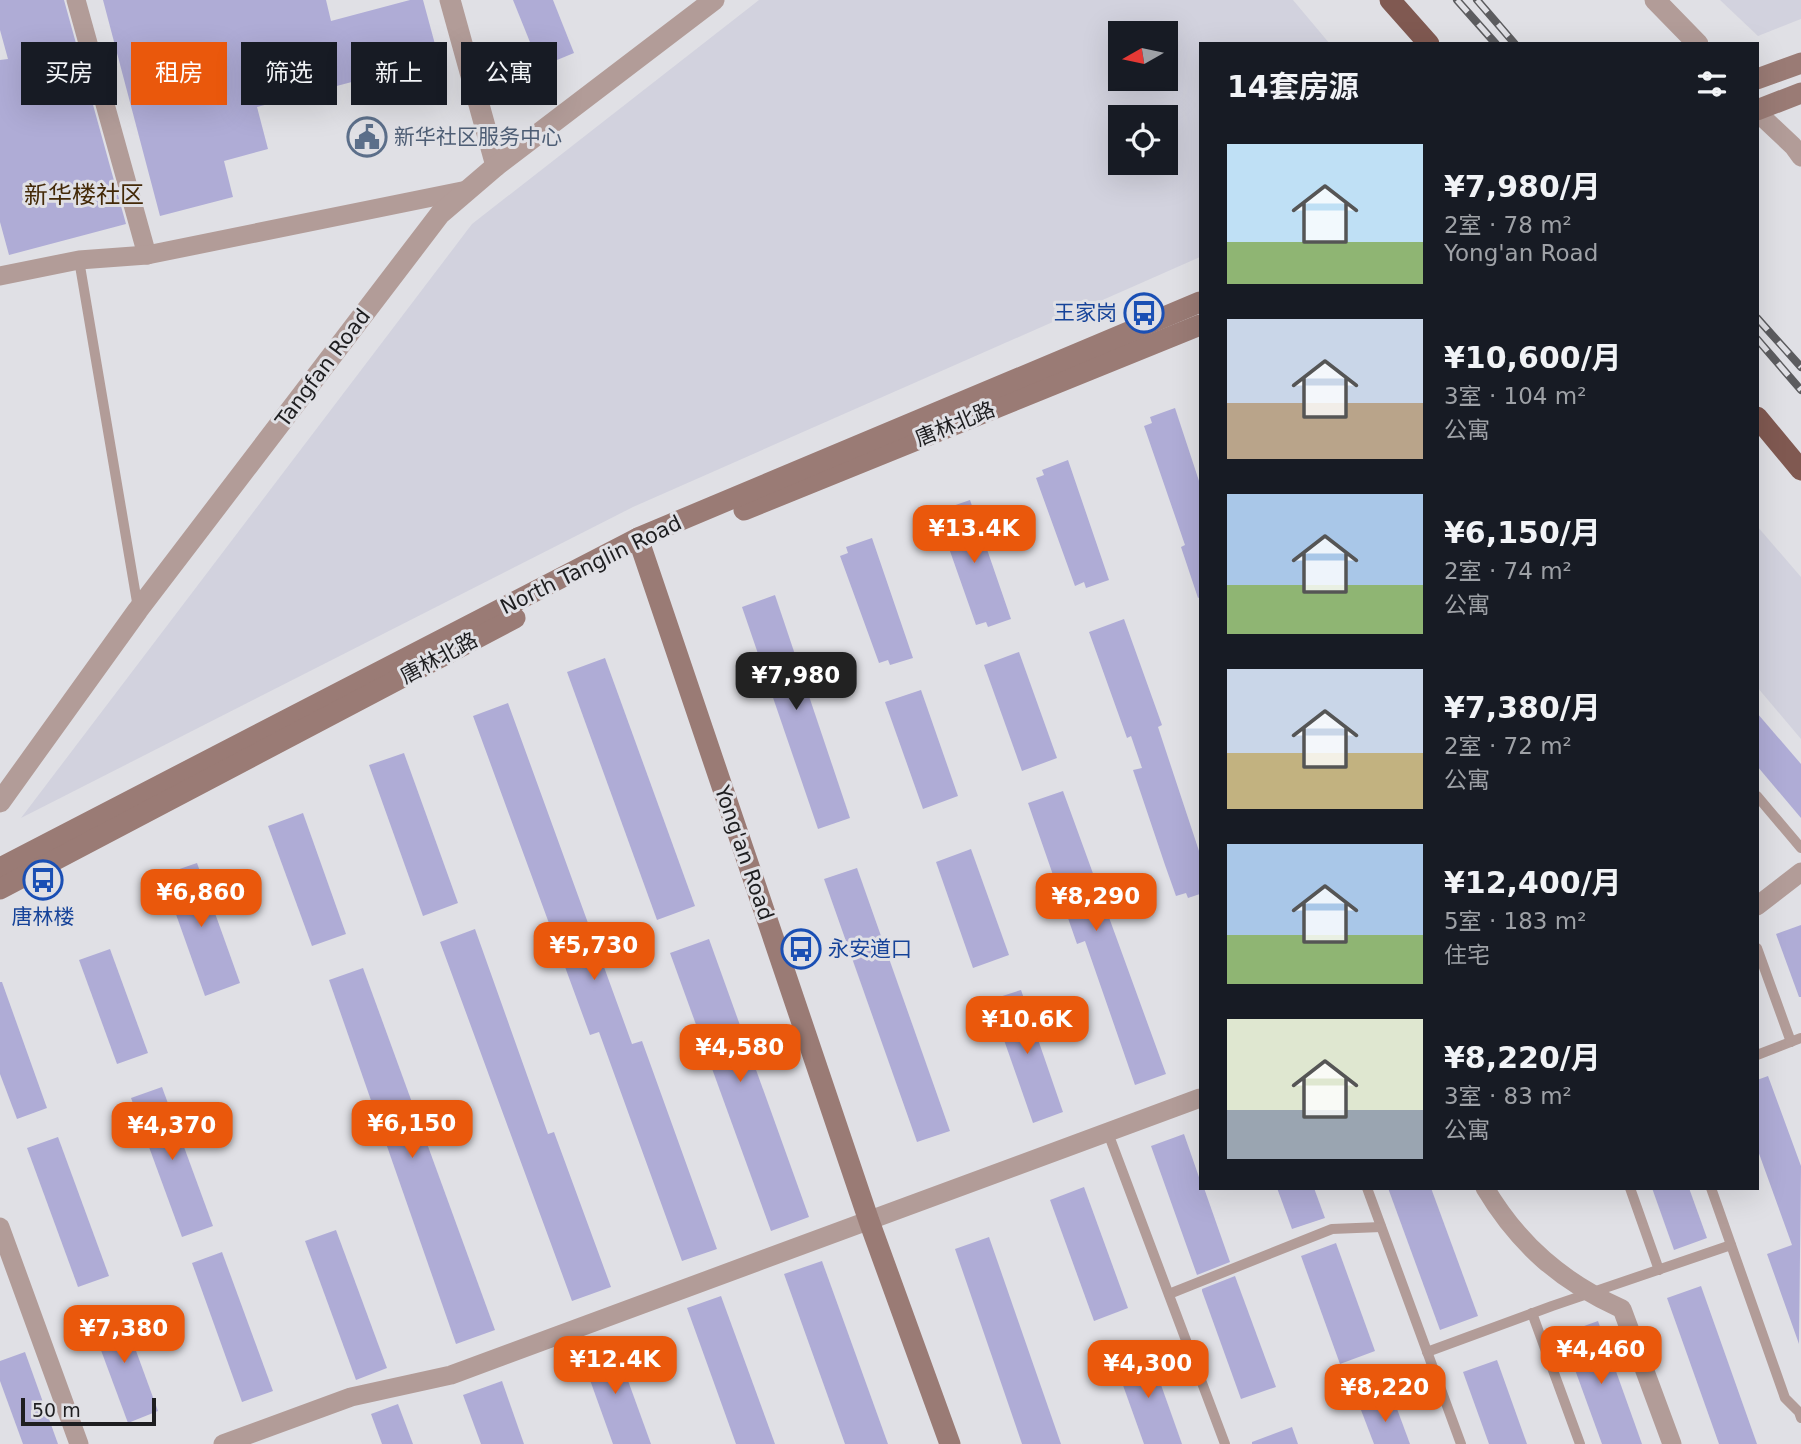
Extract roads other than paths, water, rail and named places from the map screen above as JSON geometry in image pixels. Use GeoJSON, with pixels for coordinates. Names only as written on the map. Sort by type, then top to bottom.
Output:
{"type":"FeatureCollection","features":[{"type":"Feature","properties":{"kind":"highway"},"geometry":{"type":"LineString","coordinates":[[1390,0],[1427,42]]}},
{"type":"Feature","properties":{"kind":"highway"},"geometry":{"type":"LineString","coordinates":[[1759,419],[1801,470]]}},
{"type":"Feature","properties":{"kind":"main road"},"geometry":{"type":"LineString","coordinates":[[1759,78],[1801,63]]}},
{"type":"Feature","properties":{"kind":"main road"},"geometry":{"type":"LineString","coordinates":[[1759,110],[1801,93]]}},
{"type":"Feature","properties":{"kind":"main road","name":"North Tanglin Road"},"geometry":{"type":"LineString","coordinates":[[0,868],[640,544],[1198,319]]}},
{"type":"Feature","properties":{"kind":"main road","name":"唐林北路"},"geometry":{"type":"LineString","coordinates":[[0,889],[640,544]]}},
{"type":"Feature","properties":{"kind":"main road","name":"Yong'an Road"},"geometry":{"type":"LineString","coordinates":[[640,544],[869,1221],[950,1444]]}},
{"type":"Feature","properties":{"kind":"street"},"geometry":{"type":"LineString","coordinates":[[76,0],[147,255]]}},
{"type":"Feature","properties":{"kind":"street"},"geometry":{"type":"LineString","coordinates":[[450,0],[496,166]]}},
{"type":"Feature","properties":{"kind":"street","name":"Tangfan Road"},"geometry":{"type":"LineString","coordinates":[[0,802],[138,610],[440,214],[496,166],[714,0]]}},
{"type":"Feature","properties":{"kind":"street"},"geometry":{"type":"LineString","coordinates":[[1655,0],[1696,42]]}},
{"type":"Feature","properties":{"kind":"street"},"geometry":{"type":"LineString","coordinates":[[1759,113],[1801,157]]}},
{"type":"Feature","properties":{"kind":"street"},"geometry":{"type":"LineString","coordinates":[[0,276],[79,260],[147,255],[467,190]]}},
{"type":"Feature","properties":{"kind":"street"},"geometry":{"type":"LineString","coordinates":[[1759,904],[1801,872]]}},
{"type":"Feature","properties":{"kind":"street"},"geometry":{"type":"LineString","coordinates":[[223,1444],[351,1397],[451,1375],[1199,1098]]}},
{"type":"Feature","properties":{"kind":"street"},"geometry":{"type":"LineString","coordinates":[[1486,1190],[1500,1213],[1535,1252],[1580,1288],[1622,1309],[1672,1444]]}},
{"type":"Feature","properties":{"kind":"street"},"geometry":{"type":"LineString","coordinates":[[0,1227],[79,1444]]}},
{"type":"Feature","properties":{"kind":"lane"},"geometry":{"type":"LineString","coordinates":[[79,260],[138,610]]}},
{"type":"Feature","properties":{"kind":"lane"},"geometry":{"type":"LineString","coordinates":[[1759,798],[1801,848]]}},
{"type":"Feature","properties":{"kind":"lane"},"geometry":{"type":"LineString","coordinates":[[1759,953],[1796,1040],[1759,1054]]}},
{"type":"Feature","properties":{"kind":"lane"},"geometry":{"type":"LineString","coordinates":[[1108,1133],[1225,1444]]}},
{"type":"Feature","properties":{"kind":"lane"},"geometry":{"type":"LineString","coordinates":[[1368,1190],[1461,1444]]}},
{"type":"Feature","properties":{"kind":"lane"},"geometry":{"type":"LineString","coordinates":[[1631,1190],[1660,1270]]}},
{"type":"Feature","properties":{"kind":"lane"},"geometry":{"type":"LineString","coordinates":[[1712,1190],[1784,1398],[1800,1414]]}},
{"type":"Feature","properties":{"kind":"lane"},"geometry":{"type":"LineString","coordinates":[[1168,1294],[1332,1230],[1381,1227]]}},
{"type":"Feature","properties":{"kind":"lane"},"geometry":{"type":"LineString","coordinates":[[1427,1352],[1731,1245]]}},
{"type":"Feature","properties":{"kind":"lane"},"geometry":{"type":"LineString","coordinates":[[1532,1313],[1580,1444]]}},
{"type":"Feature","properties":{"kind":"railway"},"geometry":{"type":"LineString","coordinates":[[1457,0],[1494,42]]}},
{"type":"Feature","properties":{"kind":"railway"},"geometry":{"type":"LineString","coordinates":[[1477,0],[1513,42]]}},
{"type":"Feature","properties":{"kind":"railway"},"geometry":{"type":"LineString","coordinates":[[1759,320],[1801,367]]}},
{"type":"Feature","properties":{"kind":"railway"},"geometry":{"type":"LineString","coordinates":[[1759,341],[1801,390]]}},
{"type":"Feature","properties":{"kind":"place","name":"新华社区服务中心"},"geometry":{"type":"Point","coordinates":[367,137]}},
{"type":"Feature","properties":{"kind":"place","name":"王家岗"},"geometry":{"type":"Point","coordinates":[1144,313]}},
{"type":"Feature","properties":{"kind":"place","name":"唐林楼"},"geometry":{"type":"Point","coordinates":[43,880]}},
{"type":"Feature","properties":{"kind":"place","name":"永安道口"},"geometry":{"type":"Point","coordinates":[801,949]}},
{"type":"Feature","properties":{"kind":"district","name":"新华楼社区"},"geometry":{"type":"Point","coordinates":[84,195]}}]}
